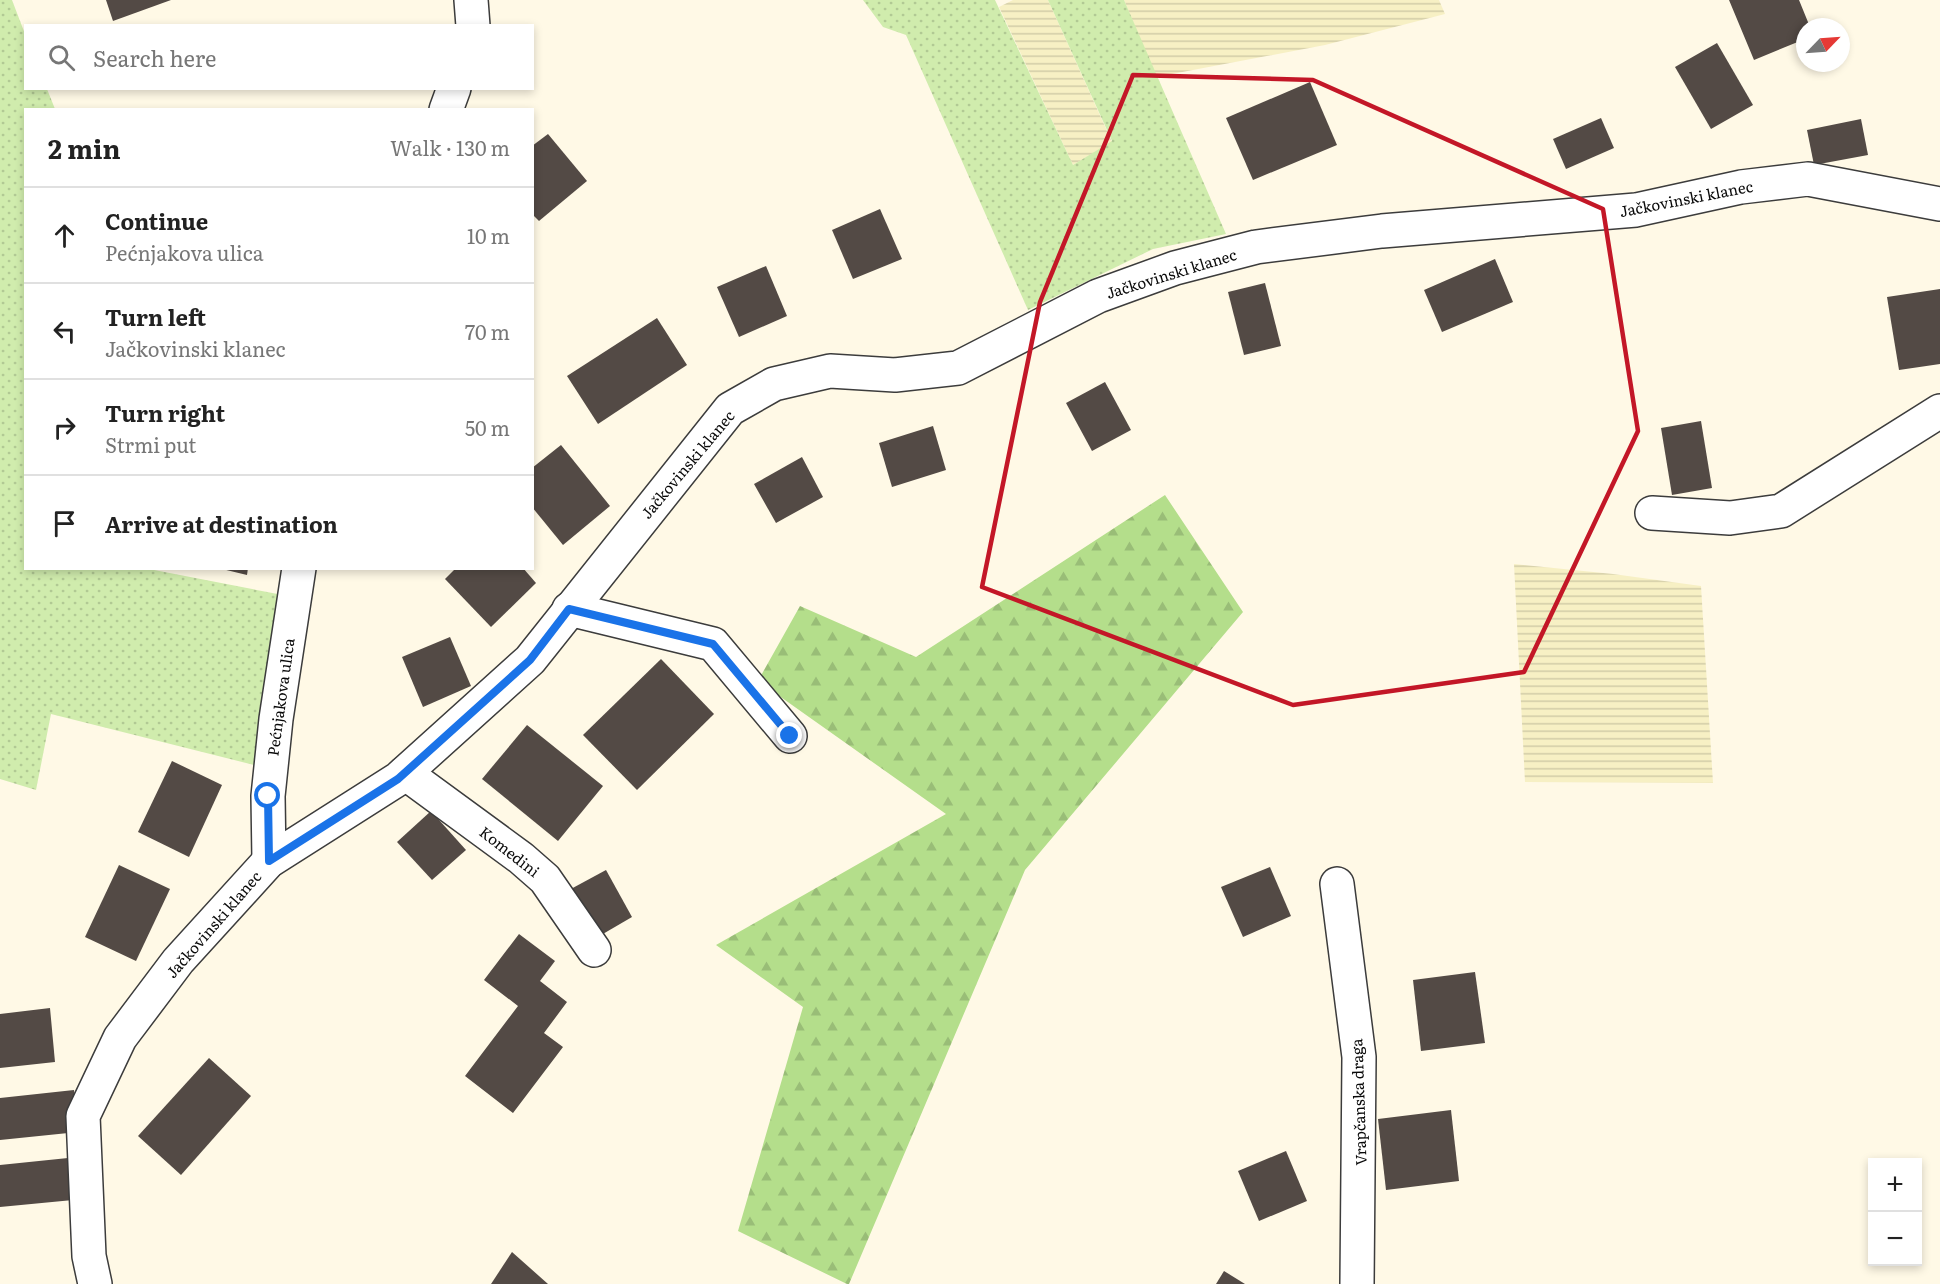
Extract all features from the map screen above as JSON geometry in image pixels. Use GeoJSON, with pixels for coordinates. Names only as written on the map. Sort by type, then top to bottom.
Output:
{"type":"FeatureCollection","features":[{"type":"Feature","properties":{"kind":"street"},"geometry":{"type":"LineString","coordinates":[[471,0],[473,24]]}},
{"type":"Feature","properties":{"kind":"street"},"geometry":{"type":"LineString","coordinates":[[447,108],[453,90]]}},
{"type":"Feature","properties":{"kind":"street","name":"Jačkovinski klanec"},"geometry":{"type":"LineString","coordinates":[[95,1284],[89,1256],[83,1116],[120,1038],[178,961],[269,861],[405,773],[530,660],[730,410],[774,384],[830,371],[895,375],[958,368],[1098,296],[1175,268],[1256,247],[1382,231],[1636,210],[1740,187],[1808,178],[1940,204]]}},
{"type":"Feature","properties":{"kind":"street"},"geometry":{"type":"LineString","coordinates":[[1652,513],[1730,518],[1781,511],[1940,411]]}},
{"type":"Feature","properties":{"kind":"street","name":"Pećnjakova ulica"},"geometry":{"type":"LineString","coordinates":[[269,861],[268,796],[299,570]]}},
{"type":"Feature","properties":{"kind":"street"},"geometry":{"type":"LineString","coordinates":[[569,609],[713,644],[790,736]]}},
{"type":"Feature","properties":{"kind":"street","name":"Komedini"},"geometry":{"type":"LineString","coordinates":[[405,773],[521,858],[545,879],[594,950]]}},
{"type":"Feature","properties":{"kind":"street","name":"Vrapčanska draga"},"geometry":{"type":"LineString","coordinates":[[1337,884],[1359,1057],[1358,1284]]}},
{"type":"Feature","properties":{"kind":"highlighted area"},"geometry":{"type":"Polygon","coordinates":[[[1133,75],[1313,80],[1603,209],[1638,431],[1524,672],[1293,705],[982,587],[1040,302],[1133,75]]]}},
{"type":"Feature","properties":{"kind":"shaded area"},"geometry":{"type":"Polygon","coordinates":[[[1013,0],[1048,0],[1112,142],[1073,165],[999,7],[1013,0]]]}},
{"type":"Feature","properties":{"kind":"shaded area"},"geometry":{"type":"Polygon","coordinates":[[[1124,0],[1439,0],[1445,14],[1325,45],[1156,77],[1124,0]]]}},
{"type":"Feature","properties":{"kind":"shaded area"},"geometry":{"type":"Polygon","coordinates":[[[1514,564],[1701,586],[1713,783],[1525,782],[1514,564]]]}},
{"type":"Feature","properties":{"kind":"green space"},"geometry":{"type":"Polygon","coordinates":[[[0,0],[12,0],[24,31],[24,90],[47,90],[55,108],[24,108],[24,570],[154,570],[288,596],[262,767],[51,714],[36,790],[0,779],[0,0]]]}},
{"type":"Feature","properties":{"kind":"green space"},"geometry":{"type":"Polygon","coordinates":[[[863,0],[995,0],[1073,165],[1112,141],[1048,0],[1124,0],[1226,234],[1153,249],[1028,310],[906,35],[883,27],[863,0]]]}},
{"type":"Feature","properties":{"kind":"green space"},"geometry":{"type":"Polygon","coordinates":[[[1165,495],[1243,612],[1025,870],[849,1284],[738,1231],[803,1007],[716,945],[946,814],[758,681],[800,606],[916,657],[1165,495]]]}},
{"type":"Feature","properties":{"kind":"building"},"geometry":{"type":"Polygon","coordinates":[[[106,0],[171,0],[113,21],[106,0]]]}},
{"type":"Feature","properties":{"kind":"building"},"geometry":{"type":"Polygon","coordinates":[[[1729,0],[1799,0],[1806,18],[1796,18],[1796,43],[1754,60],[1729,0]]]}},
{"type":"Feature","properties":{"kind":"building"},"geometry":{"type":"Polygon","coordinates":[[[1717,43],[1753,105],[1711,129],[1675,67],[1717,43]]]}},
{"type":"Feature","properties":{"kind":"building"},"geometry":{"type":"Polygon","coordinates":[[[1310,82],[1337,145],[1253,180],[1226,118],[1310,82]]]}},
{"type":"Feature","properties":{"kind":"building"},"geometry":{"type":"Polygon","coordinates":[[[1601,118],[1614,148],[1566,169],[1553,139],[1601,118]]]}},
{"type":"Feature","properties":{"kind":"building"},"geometry":{"type":"Polygon","coordinates":[[[1861,119],[1868,155],[1814,165],[1807,130],[1861,119]]]}},
{"type":"Feature","properties":{"kind":"building"},"geometry":{"type":"Polygon","coordinates":[[[548,134],[587,181],[539,221],[534,216],[534,144],[548,134]]]}},
{"type":"Feature","properties":{"kind":"building"},"geometry":{"type":"Polygon","coordinates":[[[880,209],[902,259],[853,279],[832,230],[880,209]]]}},
{"type":"Feature","properties":{"kind":"building"},"geometry":{"type":"Polygon","coordinates":[[[1495,259],[1513,302],[1442,332],[1424,290],[1495,259]]]}},
{"type":"Feature","properties":{"kind":"building"},"geometry":{"type":"Polygon","coordinates":[[[766,266],[787,316],[739,337],[717,287],[766,266]]]}},
{"type":"Feature","properties":{"kind":"building"},"geometry":{"type":"Polygon","coordinates":[[[1265,283],[1281,346],[1244,355],[1228,292],[1265,283]]]}},
{"type":"Feature","properties":{"kind":"building"},"geometry":{"type":"Polygon","coordinates":[[[1940,289],[1940,364],[1899,370],[1887,297],[1940,289]]]}},
{"type":"Feature","properties":{"kind":"building"},"geometry":{"type":"Polygon","coordinates":[[[657,318],[687,365],[598,424],[567,376],[657,318]]]}},
{"type":"Feature","properties":{"kind":"building"},"geometry":{"type":"Polygon","coordinates":[[[1105,382],[1131,430],[1092,451],[1066,403],[1105,382]]]}},
{"type":"Feature","properties":{"kind":"building"},"geometry":{"type":"Polygon","coordinates":[[[1701,421],[1712,488],[1672,495],[1661,428],[1701,421]]]}},
{"type":"Feature","properties":{"kind":"building"},"geometry":{"type":"Polygon","coordinates":[[[933,426],[946,470],[892,487],[879,443],[933,426]]]}},
{"type":"Feature","properties":{"kind":"building"},"geometry":{"type":"Polygon","coordinates":[[[561,445],[610,506],[563,545],[534,509],[534,466],[561,445]]]}},
{"type":"Feature","properties":{"kind":"building"},"geometry":{"type":"Polygon","coordinates":[[[802,457],[823,497],[776,523],[754,484],[802,457]]]}},
{"type":"Feature","properties":{"kind":"building"},"geometry":{"type":"Polygon","coordinates":[[[226,570],[248,570],[247,575],[226,570]]]}},
{"type":"Feature","properties":{"kind":"building"},"geometry":{"type":"Polygon","coordinates":[[[454,570],[525,570],[536,583],[491,627],[445,579],[454,570]]]}},
{"type":"Feature","properties":{"kind":"building"},"geometry":{"type":"Polygon","coordinates":[[[450,637],[471,686],[423,707],[402,657],[450,637]]]}},
{"type":"Feature","properties":{"kind":"building"},"geometry":{"type":"Polygon","coordinates":[[[661,659],[714,714],[637,790],[583,735],[661,659]]]}},
{"type":"Feature","properties":{"kind":"building"},"geometry":{"type":"Polygon","coordinates":[[[527,725],[603,786],[558,841],[482,779],[527,725]]]}},
{"type":"Feature","properties":{"kind":"building"},"geometry":{"type":"Polygon","coordinates":[[[172,761],[222,785],[189,857],[138,832],[172,761]]]}},
{"type":"Feature","properties":{"kind":"building"},"geometry":{"type":"Polygon","coordinates":[[[431,811],[466,850],[432,880],[397,842],[431,811]]]}},
{"type":"Feature","properties":{"kind":"building"},"geometry":{"type":"Polygon","coordinates":[[[119,865],[170,889],[136,961],[85,937],[119,865]]]}},
{"type":"Feature","properties":{"kind":"building"},"geometry":{"type":"Polygon","coordinates":[[[1270,867],[1291,916],[1243,937],[1221,887],[1270,867]]]}},
{"type":"Feature","properties":{"kind":"building"},"geometry":{"type":"Polygon","coordinates":[[[606,870],[632,917],[596,938],[569,890],[606,870]]]}},
{"type":"Feature","properties":{"kind":"building"},"geometry":{"type":"Polygon","coordinates":[[[519,934],[555,961],[540,981],[567,1002],[544,1033],[563,1047],[513,1113],[465,1076],[518,1006],[484,980],[519,934]]]}},
{"type":"Feature","properties":{"kind":"building"},"geometry":{"type":"Polygon","coordinates":[[[1475,972],[1485,1043],[1421,1051],[1413,980],[1475,972]]]}},
{"type":"Feature","properties":{"kind":"building"},"geometry":{"type":"Polygon","coordinates":[[[50,1008],[55,1062],[0,1068],[0,1014],[50,1008]]]}},
{"type":"Feature","properties":{"kind":"building"},"geometry":{"type":"Polygon","coordinates":[[[209,1058],[251,1096],[181,1175],[138,1136],[209,1058]]]}},
{"type":"Feature","properties":{"kind":"building"},"geometry":{"type":"Polygon","coordinates":[[[74,1090],[78,1132],[0,1140],[0,1098],[74,1090]]]}},
{"type":"Feature","properties":{"kind":"building"},"geometry":{"type":"Polygon","coordinates":[[[1451,1110],[1459,1181],[1386,1190],[1378,1119],[1451,1110]]]}},
{"type":"Feature","properties":{"kind":"building"},"geometry":{"type":"Polygon","coordinates":[[[1286,1151],[1307,1201],[1259,1221],[1238,1171],[1286,1151]]]}},
{"type":"Feature","properties":{"kind":"building"},"geometry":{"type":"Polygon","coordinates":[[[68,1158],[73,1200],[0,1207],[0,1165],[68,1158]]]}},
{"type":"Feature","properties":{"kind":"building"},"geometry":{"type":"Polygon","coordinates":[[[512,1252],[548,1284],[491,1284],[512,1252]]]}},
{"type":"Feature","properties":{"kind":"building"},"geometry":{"type":"Polygon","coordinates":[[[1224,1271],[1245,1284],[1216,1284],[1224,1271]]]}},
{"type":"Feature","properties":{"kind":"route"},"geometry":{"type":"LineString","coordinates":[[268,796],[269,861],[398,779],[530,660],[569,609],[713,644],[790,736]]}}]}
